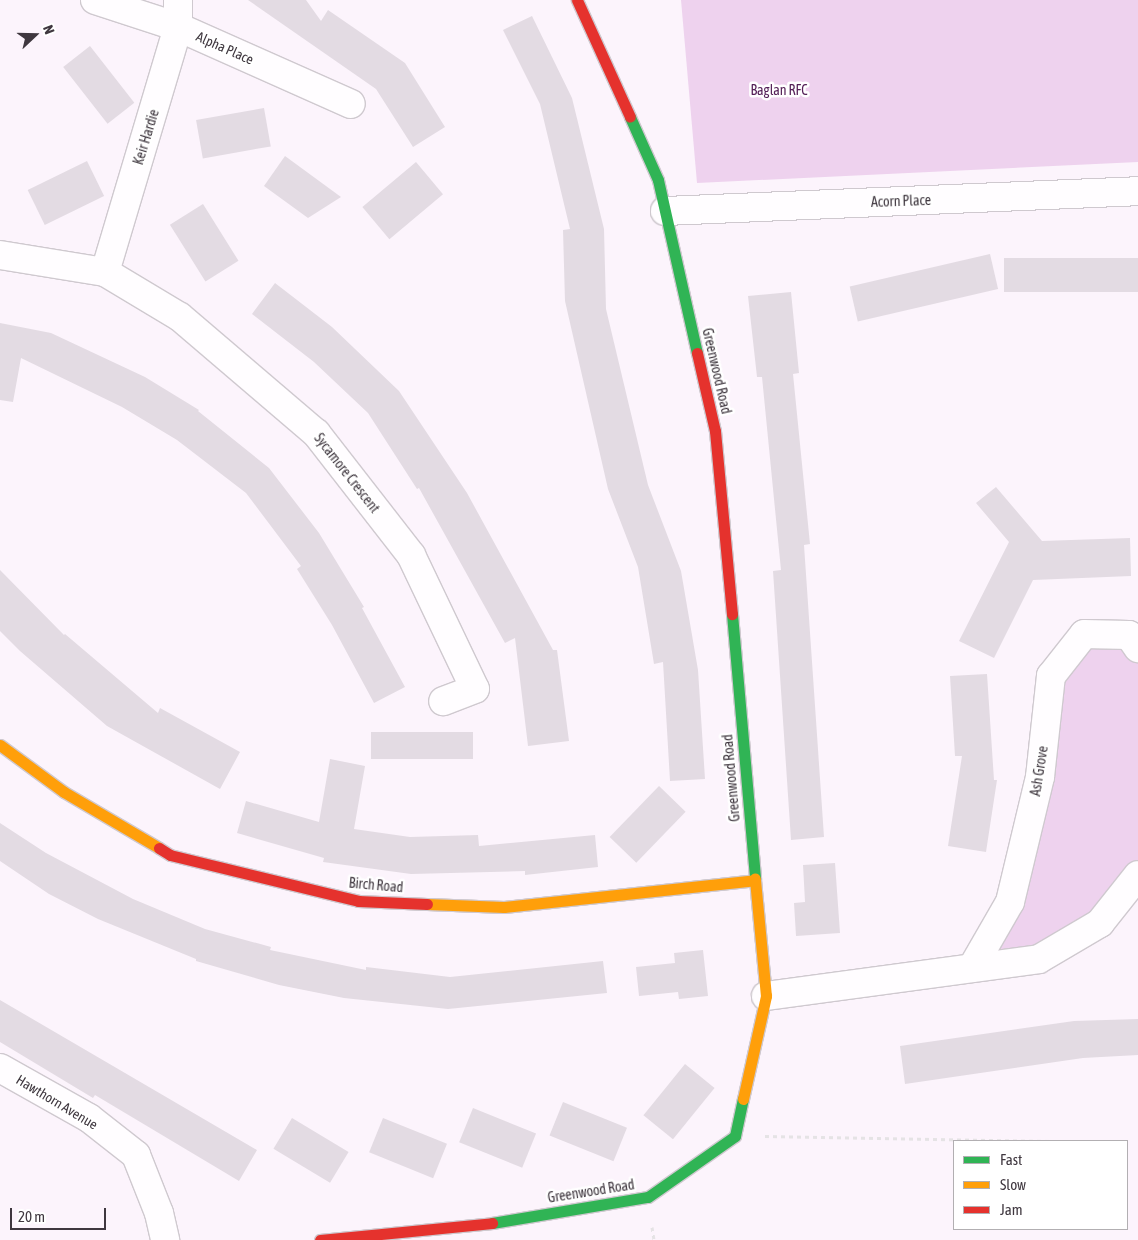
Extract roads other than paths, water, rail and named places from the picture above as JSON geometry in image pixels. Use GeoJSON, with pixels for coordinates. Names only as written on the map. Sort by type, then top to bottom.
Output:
{"type":"FeatureCollection","features":[{"type":"Feature","properties":{"kind":"street","name":"Alpha Place"},"geometry":{"type":"LineString","coordinates":[[95,0],[178,27],[351,104]]}},
{"type":"Feature","properties":{"kind":"street","name":"Keir Hardie"},"geometry":{"type":"LineString","coordinates":[[105,272],[178,27],[178,0]]}},
{"type":"Feature","properties":{"kind":"street","name":"Greenwood Road"},"geometry":{"type":"LineString","coordinates":[[320,1240],[491,1223],[648,1197],[735,1136],[766,996],[715,431],[658,180],[577,0]]}},
{"type":"Feature","properties":{"kind":"street","name":"Acorn Place"},"geometry":{"type":"LineString","coordinates":[[665,211],[1138,191]]}},
{"type":"Feature","properties":{"kind":"street"},"geometry":{"type":"LineString","coordinates":[[0,255],[105,272]]}},
{"type":"Feature","properties":{"kind":"street","name":"Sycamore Crescent"},"geometry":{"type":"LineString","coordinates":[[105,272],[180,317],[316,433],[411,555],[475,689],[443,701]]}},
{"type":"Feature","properties":{"kind":"street","name":"Ash Grove"},"geometry":{"type":"LineString","coordinates":[[972,968],[1010,902],[1040,778],[1050,676],[1084,634],[1129,635],[1138,648]]}},
{"type":"Feature","properties":{"kind":"street","name":"Birch Road"},"geometry":{"type":"LineString","coordinates":[[0,745],[64,792],[170,855],[358,901],[504,907],[755,880]]}},
{"type":"Feature","properties":{"kind":"street"},"geometry":{"type":"LineString","coordinates":[[766,996],[1039,959],[1100,923],[1138,875]]}},
{"type":"Feature","properties":{"kind":"street","name":"Hawthorn Avenue"},"geometry":{"type":"LineString","coordinates":[[0,1068],[88,1118],[136,1155],[159,1213],[165,1240]]}},
{"type":"Feature","properties":{"kind":"park label","name":"Baglan RFC"},"geometry":{"type":"Point","coordinates":[779,90]}}]}
